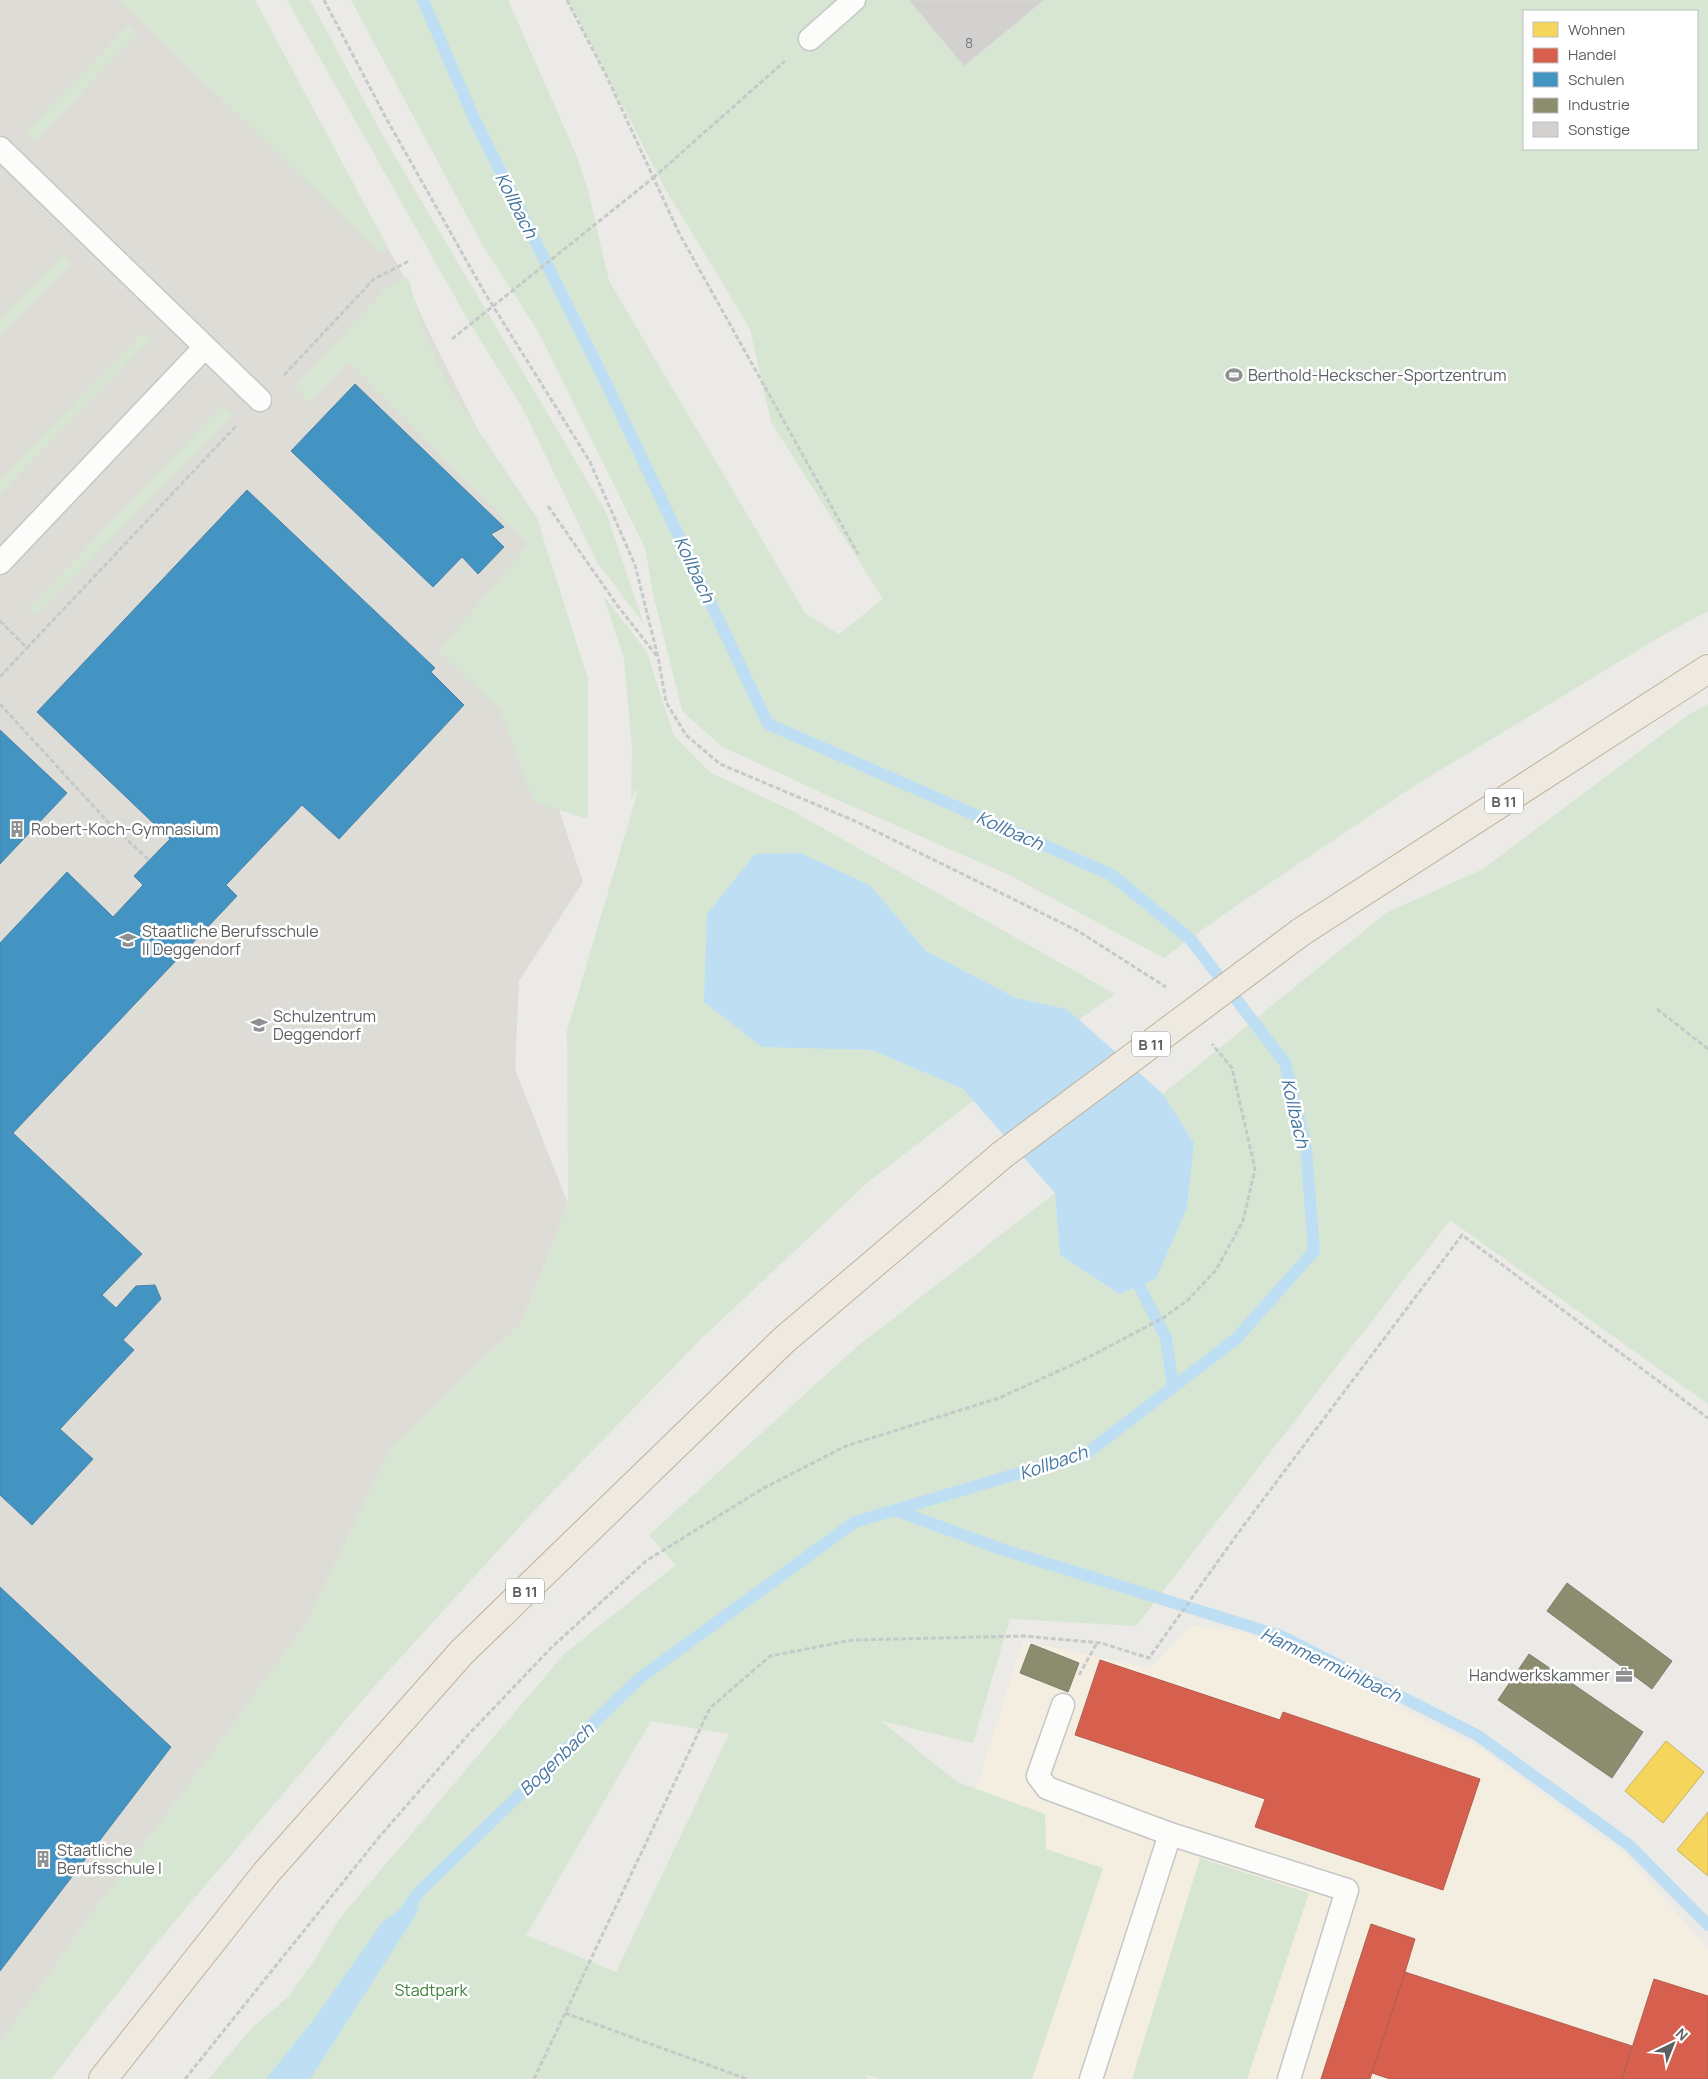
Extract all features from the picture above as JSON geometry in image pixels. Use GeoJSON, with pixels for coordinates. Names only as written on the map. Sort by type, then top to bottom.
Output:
{"type":"FeatureCollection","features":[{"type":"Feature","properties":{"kind":"highway","name":"B 11"},"geometry":{"type":"LineString","coordinates":[[103,2079],[266,1873],[462,1652],[784,1340],[1002,1155],[1301,932],[1708,669]]}},
{"type":"Feature","properties":{"kind":"lane"},"geometry":{"type":"LineString","coordinates":[[810,39],[854,0]]}},
{"type":"Feature","properties":{"kind":"lane"},"geometry":{"type":"LineString","coordinates":[[0,148],[260,400]]}},
{"type":"Feature","properties":{"kind":"lane"},"geometry":{"type":"LineString","coordinates":[[0,563],[205,347]]}},
{"type":"Feature","properties":{"kind":"lane"},"geometry":{"type":"LineString","coordinates":[[1063,1705],[1038,1776],[1047,1788],[1170,1834],[1347,1890],[1289,2079]]}},
{"type":"Feature","properties":{"kind":"lane"},"geometry":{"type":"LineString","coordinates":[[1091,2079],[1170,1834]]}},
{"type":"Feature","properties":{"kind":"path"},"geometry":{"type":"LineString","coordinates":[[324,0],[386,118],[483,290],[590,462],[635,565],[658,657],[666,702],[686,735],[720,764],[855,821],[1078,931],[1164,985],[1170,993]]}},
{"type":"Feature","properties":{"kind":"path"},"geometry":{"type":"LineString","coordinates":[[567,0],[607,77],[679,233],[858,554]]}},
{"type":"Feature","properties":{"kind":"path"},"geometry":{"type":"LineString","coordinates":[[452,339],[654,178],[810,39]]}},
{"type":"Feature","properties":{"kind":"path"},"geometry":{"type":"LineString","coordinates":[[0,677],[374,279],[409,261]]}},
{"type":"Feature","properties":{"kind":"path"},"geometry":{"type":"LineString","coordinates":[[548,506],[617,605],[658,657]]}},
{"type":"Feature","properties":{"kind":"path"},"geometry":{"type":"LineString","coordinates":[[0,621],[27,648]]}},
{"type":"Feature","properties":{"kind":"path"},"geometry":{"type":"LineString","coordinates":[[0,704],[107,820],[150,860]]}},
{"type":"Feature","properties":{"kind":"path"},"geometry":{"type":"LineString","coordinates":[[1657,1009],[1708,1049]]}},
{"type":"Feature","properties":{"kind":"path"},"geometry":{"type":"LineString","coordinates":[[185,2079],[380,1836],[468,1735],[552,1647],[646,1561],[762,1489],[846,1446],[999,1398],[1085,1359],[1163,1318],[1188,1300],[1216,1270],[1244,1221],[1255,1169],[1232,1068],[1208,1038]]}},
{"type":"Feature","properties":{"kind":"path"},"geometry":{"type":"LineString","coordinates":[[534,2079],[710,1708],[770,1656],[853,1640],[1024,1636],[1101,1643],[1149,1658],[1241,1529],[1462,1235],[1708,1418]]}},
{"type":"Feature","properties":{"kind":"path"},"geometry":{"type":"LineString","coordinates":[[565,2012],[747,2079]]}},
{"type":"Feature","properties":{"kind":"shaded area","name":"Schulzentrum Deggendorf"},"geometry":{"type":"Polygon","coordinates":[[[0,0],[248,0],[403,275],[430,334],[538,551],[529,719],[583,882],[519,981],[515,1069],[568,1204],[522,1322],[392,1447],[305,1625],[208,1759],[87,1920],[0,2044],[0,0]]]}},
{"type":"Feature","properties":{"kind":"shaded area"},"geometry":{"type":"Polygon","coordinates":[[[1192,1625],[1246,1633],[1474,1744],[1625,1854],[1708,1949],[1708,2079],[1032,2079],[1103,1869],[1046,1849],[1045,1814],[976,1789],[1023,1641],[1151,1668],[1192,1625]]]}},
{"type":"Feature","properties":{"kind":"green space"},"geometry":{"type":"Polygon","coordinates":[[[119,0],[255,0],[387,246],[382,254],[119,0]]]}},
{"type":"Feature","properties":{"kind":"green space"},"geometry":{"type":"Polygon","coordinates":[[[287,0],[310,0],[387,143],[606,512],[644,624],[597,562],[524,411],[464,313],[287,0]]]}},
{"type":"Feature","properties":{"kind":"green space","name":"Berthold-Heckscher-Sportzentrum"},"geometry":{"type":"Polygon","coordinates":[[[351,0],[508,0],[575,152],[588,190],[609,281],[806,614],[839,634],[883,599],[771,422],[750,329],[663,185],[569,0],[1708,0],[1708,611],[1665,634],[1414,786],[1227,912],[1164,958],[1009,875],[833,798],[721,746],[682,711],[653,594],[645,548],[538,331],[483,246],[351,0]]]}},
{"type":"Feature","properties":{"kind":"green space"},"geometry":{"type":"Polygon","coordinates":[[[129,25],[137,34],[35,141],[26,132],[129,25]]]}},
{"type":"Feature","properties":{"kind":"green space"},"geometry":{"type":"Polygon","coordinates":[[[63,255],[71,263],[0,335],[0,319],[63,255]]]}},
{"type":"Feature","properties":{"kind":"green space"},"geometry":{"type":"Polygon","coordinates":[[[408,277],[423,331],[450,388],[537,518],[588,679],[588,819],[534,802],[500,709],[438,651],[529,544],[349,362],[309,402],[295,387],[386,288],[408,277]]]}},
{"type":"Feature","properties":{"kind":"green space"},"geometry":{"type":"Polygon","coordinates":[[[143,332],[151,339],[0,494],[0,480],[143,332]]]}},
{"type":"Feature","properties":{"kind":"green space"},"geometry":{"type":"Polygon","coordinates":[[[222,406],[233,415],[37,615],[30,607],[222,406]]]}},
{"type":"Feature","properties":{"kind":"green space"},"geometry":{"type":"Polygon","coordinates":[[[603,595],[647,652],[674,736],[711,773],[791,810],[1115,994],[1079,1020],[1067,1009],[1016,998],[926,951],[871,886],[762,1046],[872,1050],[963,1089],[973,1101],[868,1182],[700,1340],[532,1513],[372,1689],[159,1940],[51,2079],[0,2079],[0,2044],[87,1920],[208,1759],[305,1625],[392,1447],[522,1322],[568,1204],[567,1031],[639,787],[631,798],[632,749],[624,659],[603,595]]]}},
{"type":"Feature","properties":{"kind":"green space","name":"Stadtpark"},"geometry":{"type":"Polygon","coordinates":[[[1708,704],[1708,1404],[1450,1220],[1136,1626],[1010,1619],[973,1743],[881,1721],[957,1782],[1045,1814],[1046,1849],[1103,1868],[1032,2079],[880,2079],[867,2075],[867,2079],[208,2079],[252,2028],[289,1996],[317,1956],[340,1918],[565,1653],[676,1565],[649,1535],[859,1345],[1055,1193],[1060,1255],[1118,1294],[1156,1279],[1194,1143],[1163,1094],[1386,913],[1483,869],[1688,715],[1708,704]],[[651,1721],[526,1935],[616,1972],[729,1734],[651,1721]]]}},
{"type":"Feature","properties":{"kind":"green space"},"geometry":{"type":"Polygon","coordinates":[[[1200,1858],[1309,1893],[1247,2079],[1132,2079],[1200,1858]]]}},
{"type":"Feature","properties":{"kind":"water"},"geometry":{"type":"Polygon","coordinates":[[[801,853],[871,886],[926,951],[1016,998],[1067,1009],[1163,1094],[1194,1143],[1187,1208],[1156,1279],[1119,1294],[1060,1255],[1055,1193],[963,1089],[872,1050],[762,1047],[704,1002],[707,914],[755,854],[801,853]]]}},
{"type":"Feature","properties":{"kind":"water"},"geometry":{"type":"Polygon","coordinates":[[[414,1900],[419,1910],[310,2079],[266,2079],[314,2019],[383,1921],[414,1900]]]}},
{"type":"Feature","properties":{"kind":"building: Wohnen"},"geometry":{"type":"Polygon","coordinates":[[[1666,1741],[1704,1772],[1663,1823],[1625,1791],[1666,1741]]]}},
{"type":"Feature","properties":{"kind":"building: Wohnen"},"geometry":{"type":"Polygon","coordinates":[[[1708,1812],[1708,1876],[1677,1850],[1708,1812]]]}},
{"type":"Feature","properties":{"kind":"building: Handel"},"geometry":{"type":"Polygon","coordinates":[[[1100,1660],[1280,1720],[1283,1712],[1480,1779],[1443,1890],[1255,1827],[1265,1799],[1075,1735],[1100,1660]]]}},
{"type":"Feature","properties":{"kind":"building: Handel"},"geometry":{"type":"Polygon","coordinates":[[[1371,1924],[1415,1939],[1405,1972],[1370,2079],[1321,2079],[1371,1924]]]}},
{"type":"Feature","properties":{"kind":"building: Handel"},"geometry":{"type":"Polygon","coordinates":[[[1405,1972],[1632,2046],[1622,2079],[1390,2079],[1372,2073],[1405,1972]]]}},
{"type":"Feature","properties":{"kind":"building: Handel"},"geometry":{"type":"Polygon","coordinates":[[[1654,1979],[1708,1996],[1708,2079],[1622,2079],[1654,1979]]]}},
{"type":"Feature","properties":{"kind":"building: Schulen"},"geometry":{"type":"Polygon","coordinates":[[[355,384],[504,527],[491,534],[504,547],[478,574],[462,557],[433,587],[291,451],[355,384]]]}},
{"type":"Feature","properties":{"kind":"building: Schulen"},"geometry":{"type":"Polygon","coordinates":[[[247,490],[435,668],[431,672],[464,705],[339,839],[302,805],[226,885],[237,896],[13,1133],[142,1254],[102,1295],[116,1308],[136,1286],[155,1285],[161,1299],[123,1340],[134,1350],[60,1429],[93,1459],[32,1525],[0,1495],[0,943],[67,872],[113,917],[143,885],[134,876],[170,839],[37,712],[247,490]]]}},
{"type":"Feature","properties":{"kind":"building: Schulen","name":"Robert-Koch-Gymnasium"},"geometry":{"type":"Polygon","coordinates":[[[0,730],[67,793],[0,864],[0,730]]]}},
{"type":"Feature","properties":{"kind":"building: Schulen","name":"Staatliche Berufsschule I"},"geometry":{"type":"Polygon","coordinates":[[[0,1587],[171,1747],[0,1971],[0,1587]]]}},
{"type":"Feature","properties":{"kind":"building: Industrie"},"geometry":{"type":"Polygon","coordinates":[[[1567,1583],[1672,1661],[1652,1689],[1547,1611],[1567,1583]]]}},
{"type":"Feature","properties":{"kind":"building: Industrie"},"geometry":{"type":"Polygon","coordinates":[[[1031,1644],[1079,1663],[1068,1692],[1020,1673],[1031,1644]]]}},
{"type":"Feature","properties":{"kind":"building: Industrie"},"geometry":{"type":"Polygon","coordinates":[[[1529,1654],[1643,1732],[1612,1778],[1498,1700],[1529,1654]]]}},
{"type":"Feature","properties":{"kind":"building: Sonstige"},"geometry":{"type":"Polygon","coordinates":[[[909,0],[1044,0],[964,66],[909,0]]]}},
{"type":"Feature","properties":{"kind":"waterway","name":"Kollbach"},"geometry":{"type":"LineString","coordinates":[[404,1913],[419,1892],[640,1678],[855,1522],[1087,1453],[1236,1339],[1314,1251],[1306,1147],[1285,1063],[1191,940],[1112,875],[768,724],[608,387],[472,114],[423,0]]}},
{"type":"Feature","properties":{"kind":"waterway"},"geometry":{"type":"LineString","coordinates":[[1139,1286],[1166,1338],[1173,1387]]}},
{"type":"Feature","properties":{"kind":"waterway","name":"Hammermühlbach"},"geometry":{"type":"LineString","coordinates":[[895,1510],[1001,1549],[1281,1636],[1477,1735],[1629,1845],[1708,1925]]}},
{"type":"Feature","properties":{"kind":"place","name":"Berthold-Heckscher-Sportzentrum"},"geometry":{"type":"Point","coordinates":[1234,375]}},
{"type":"Feature","properties":{"kind":"place","name":"Robert-Koch-Gymnasium"},"geometry":{"type":"Point","coordinates":[17,829]}},
{"type":"Feature","properties":{"kind":"place","name":"Staatliche Berufsschule II Deggendorf"},"geometry":{"type":"Point","coordinates":[128,940]}},
{"type":"Feature","properties":{"kind":"place","name":"Schulzentrum Deggendorf"},"geometry":{"type":"Point","coordinates":[259,1025]}},
{"type":"Feature","properties":{"kind":"place","name":"Handwerkskammer"},"geometry":{"type":"Point","coordinates":[1624,1675]}},
{"type":"Feature","properties":{"kind":"place","name":"Staatliche Berufsschule I"},"geometry":{"type":"Point","coordinates":[43,1859]}},
{"type":"Feature","properties":{"kind":"water label","name":"Bogenbach"},"geometry":{"type":"Point","coordinates":[556,1759]}}]}
